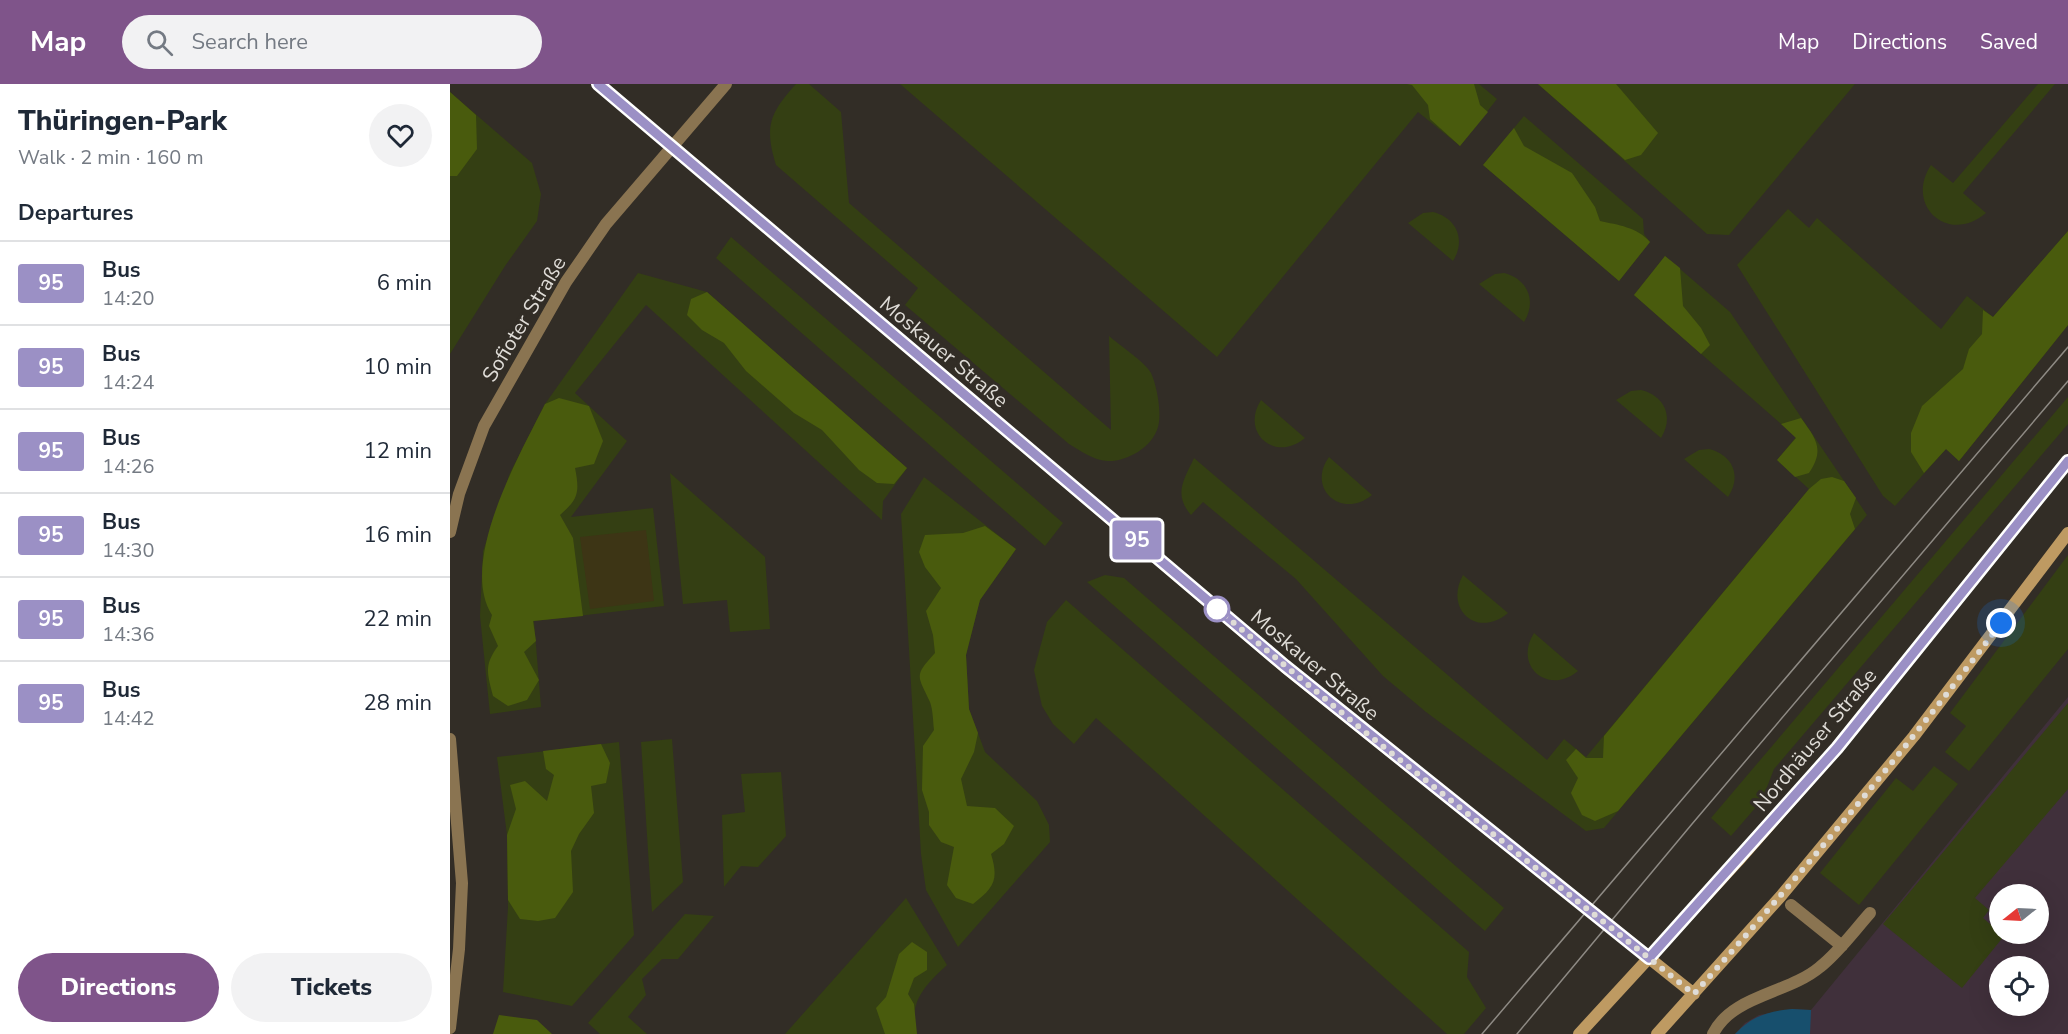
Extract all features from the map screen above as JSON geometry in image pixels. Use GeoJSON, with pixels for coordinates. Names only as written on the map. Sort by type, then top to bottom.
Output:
{"type":"FeatureCollection","features":[{"type":"Feature","properties":{"kind":"street","name":"Moskauer Straße"},"geometry":{"type":"LineString","coordinates":[[598,84],[1285,666],[1694,994]]}},
{"type":"Feature","properties":{"kind":"street","name":"Sofioter Straße"},"geometry":{"type":"LineString","coordinates":[[450,532],[459,494],[484,426],[545,317],[606,224],[726,84]]}},
{"type":"Feature","properties":{"kind":"street","name":"Nordhäuser Straße"},"geometry":{"type":"LineString","coordinates":[[1579,1034],[1837,748],[2068,461]]}},
{"type":"Feature","properties":{"kind":"street"},"geometry":{"type":"LineString","coordinates":[[1658,1034],[1781,896],[1920,728],[2068,533]]}},
{"type":"Feature","properties":{"kind":"street"},"geometry":{"type":"LineString","coordinates":[[450,739],[462,883],[458,958],[450,1028]]}},
{"type":"Feature","properties":{"kind":"street"},"geometry":{"type":"LineString","coordinates":[[1791,905],[1842,945]]}},
{"type":"Feature","properties":{"kind":"street"},"geometry":{"type":"LineString","coordinates":[[1713,1034],[1730,1013],[1746,1003],[1794,984],[1820,968],[1870,913]]}},
{"type":"Feature","properties":{"kind":"shaded area"},"geometry":{"type":"Polygon","coordinates":[[[2068,697],[2068,1034],[1735,1034],[1745,1023],[1759,1015],[1792,1009],[1811,1010],[2068,697]]]}},
{"type":"Feature","properties":{"kind":"green space"},"geometry":{"type":"Polygon","coordinates":[[[796,84],[809,84],[841,112],[849,203],[1111,430],[1109,336],[1143,364],[1153,378],[1159,414],[1155,435],[1144,447],[1130,456],[1107,461],[1092,457],[1069,444],[905,305],[918,288],[776,165],[770,140],[772,121],[780,103],[796,84]]]}},
{"type":"Feature","properties":{"kind":"green space"},"geometry":{"type":"Polygon","coordinates":[[[900,84],[1479,84],[1497,99],[1460,146],[1418,112],[1217,357],[900,84]]]}},
{"type":"Feature","properties":{"kind":"green space"},"geometry":{"type":"Polygon","coordinates":[[[1407,84],[1474,84],[1480,105],[1488,112],[1460,146],[1430,119],[1428,105],[1412,85],[1407,84]]]}},
{"type":"Feature","properties":{"kind":"green space"},"geometry":{"type":"Polygon","coordinates":[[[1538,84],[1855,84],[1729,235],[1707,234],[1538,84]]]}},
{"type":"Feature","properties":{"kind":"green space"},"geometry":{"type":"Polygon","coordinates":[[[1538,84],[1616,84],[1658,133],[1641,155],[1625,160],[1538,84]]]}},
{"type":"Feature","properties":{"kind":"green space"},"geometry":{"type":"Polygon","coordinates":[[[2038,84],[2055,84],[1963,193],[1986,213],[1972,222],[1958,225],[1945,223],[1934,216],[1927,207],[1923,194],[1924,180],[1931,165],[1953,183],[2038,84]]]}},
{"type":"Feature","properties":{"kind":"green space"},"geometry":{"type":"Polygon","coordinates":[[[450,92],[532,163],[541,194],[537,221],[505,266],[450,354],[450,92]]]}},
{"type":"Feature","properties":{"kind":"green space"},"geometry":{"type":"Polygon","coordinates":[[[450,92],[476,115],[477,149],[457,176],[450,176],[450,92]]]}},
{"type":"Feature","properties":{"kind":"green space"},"geometry":{"type":"Polygon","coordinates":[[[1524,116],[1643,219],[1644,234],[1650,242],[1619,281],[1483,165],[1524,116]]]}},
{"type":"Feature","properties":{"kind":"green space"},"geometry":{"type":"Polygon","coordinates":[[[1514,128],[1524,146],[1572,173],[1595,207],[1600,221],[1633,230],[1650,242],[1619,281],[1483,165],[1514,128]]]}},
{"type":"Feature","properties":{"kind":"green space"},"geometry":{"type":"Polygon","coordinates":[[[1788,209],[1809,228],[1817,218],[1941,329],[1967,296],[1993,317],[2068,231],[2068,325],[1959,461],[1946,449],[1895,506],[1883,496],[1737,265],[1788,209]]]}},
{"type":"Feature","properties":{"kind":"green space"},"geometry":{"type":"Polygon","coordinates":[[[1433,212],[1448,219],[1457,231],[1459,245],[1453,261],[1408,223],[1423,213],[1433,212]]]}},
{"type":"Feature","properties":{"kind":"green space"},"geometry":{"type":"Polygon","coordinates":[[[2068,231],[2068,325],[1959,461],[1946,449],[1924,473],[1911,452],[1911,433],[1922,406],[1963,369],[1969,349],[1982,334],[1983,310],[1993,317],[2068,231]]]}},
{"type":"Feature","properties":{"kind":"green space"},"geometry":{"type":"Polygon","coordinates":[[[731,237],[1063,523],[1045,546],[716,258],[731,237]]]}},
{"type":"Feature","properties":{"kind":"green space"},"geometry":{"type":"Polygon","coordinates":[[[1665,256],[1730,312],[1867,515],[1604,828],[1586,831],[1426,712],[1383,676],[1296,579],[1203,502],[1191,515],[1181,494],[1194,458],[1547,760],[1564,739],[1586,757],[1809,489],[1777,460],[1796,437],[1634,295],[1665,256]]]}},
{"type":"Feature","properties":{"kind":"green space"},"geometry":{"type":"Polygon","coordinates":[[[1665,256],[1680,268],[1683,306],[1701,328],[1710,345],[1701,354],[1634,295],[1665,256]]]}},
{"type":"Feature","properties":{"kind":"green space"},"geometry":{"type":"Polygon","coordinates":[[[638,273],[707,292],[907,468],[883,501],[882,520],[646,305],[575,393],[627,441],[571,517],[653,508],[664,606],[534,621],[541,707],[490,714],[480,616],[483,551],[510,473],[545,404],[638,273]]]}},
{"type":"Feature","properties":{"kind":"green space"},"geometry":{"type":"Polygon","coordinates":[[[1504,273],[1519,280],[1528,292],[1530,306],[1524,322],[1479,284],[1495,274],[1504,273]]]}},
{"type":"Feature","properties":{"kind":"green space"},"geometry":{"type":"Polygon","coordinates":[[[707,292],[907,468],[894,484],[877,483],[859,470],[822,430],[794,413],[746,371],[724,343],[702,330],[687,315],[691,299],[707,292]]]}},
{"type":"Feature","properties":{"kind":"green space"},"geometry":{"type":"Polygon","coordinates":[[[1641,390],[1656,397],[1665,408],[1667,422],[1661,438],[1616,400],[1631,391],[1641,390]]]}},
{"type":"Feature","properties":{"kind":"green space"},"geometry":{"type":"Polygon","coordinates":[[[2068,397],[2068,424],[1774,769],[1762,800],[1731,836],[1711,818],[2068,397]]]}},
{"type":"Feature","properties":{"kind":"green space"},"geometry":{"type":"Polygon","coordinates":[[[559,398],[589,406],[603,441],[594,464],[575,468],[576,495],[560,515],[573,538],[583,616],[533,621],[536,641],[524,652],[539,680],[527,700],[508,706],[493,696],[489,681],[490,659],[498,646],[489,626],[492,615],[483,593],[482,567],[487,538],[508,479],[545,404],[559,398]]]}},
{"type":"Feature","properties":{"kind":"green space"},"geometry":{"type":"Polygon","coordinates":[[[1261,400],[1305,438],[1294,445],[1283,447],[1272,446],[1264,441],[1255,423],[1256,412],[1261,400]]]}},
{"type":"Feature","properties":{"kind":"green space"},"geometry":{"type":"Polygon","coordinates":[[[1801,418],[1817,444],[1817,457],[1809,473],[1795,477],[1777,460],[1796,438],[1781,424],[1801,418]]]}},
{"type":"Feature","properties":{"kind":"green space"},"geometry":{"type":"Polygon","coordinates":[[[1709,449],[1724,456],[1733,467],[1734,481],[1728,497],[1684,459],[1699,450],[1709,449]]]}},
{"type":"Feature","properties":{"kind":"green space"},"geometry":{"type":"Polygon","coordinates":[[[1329,457],[1372,495],[1361,502],[1349,504],[1331,497],[1325,490],[1322,480],[1323,469],[1329,457]]]}},
{"type":"Feature","properties":{"kind":"green space"},"geometry":{"type":"Polygon","coordinates":[[[670,473],[765,557],[770,629],[730,632],[727,600],[683,604],[670,473]]]}},
{"type":"Feature","properties":{"kind":"green space"},"geometry":{"type":"Polygon","coordinates":[[[924,477],[1016,549],[980,600],[966,655],[969,709],[985,752],[1037,801],[1049,825],[1050,842],[958,947],[926,890],[921,854],[901,514],[924,477]]]}},
{"type":"Feature","properties":{"kind":"green space"},"geometry":{"type":"Polygon","coordinates":[[[1832,477],[1844,481],[1856,498],[1850,514],[1855,529],[1618,811],[1595,821],[1582,815],[1571,793],[1578,778],[1566,760],[1576,749],[1586,758],[1603,758],[1604,736],[1809,489],[1821,479],[1832,477]]]}},
{"type":"Feature","properties":{"kind":"green space"},"geometry":{"type":"Polygon","coordinates":[[[985,526],[1016,549],[980,600],[966,655],[969,709],[978,733],[974,752],[961,779],[967,806],[995,808],[1014,826],[1004,844],[991,854],[995,871],[993,883],[986,893],[973,904],[956,898],[947,885],[954,847],[941,842],[929,825],[929,812],[922,790],[923,746],[934,730],[931,705],[920,676],[923,667],[935,653],[933,635],[926,611],[941,588],[925,567],[919,552],[925,535],[963,533],[985,526]]]}},
{"type":"Feature","properties":{"kind":"green space"},"geometry":{"type":"Polygon","coordinates":[[[2068,555],[2068,649],[1969,771],[1945,752],[1966,726],[1950,713],[2068,555]]]}},
{"type":"Feature","properties":{"kind":"green space"},"geometry":{"type":"Polygon","coordinates":[[[1105,575],[1124,578],[1504,908],[1485,931],[1087,582],[1105,575]]]}},
{"type":"Feature","properties":{"kind":"green space"},"geometry":{"type":"Polygon","coordinates":[[[1463,575],[1508,613],[1485,623],[1467,617],[1458,599],[1458,587],[1463,575]]]}},
{"type":"Feature","properties":{"kind":"green space"},"geometry":{"type":"Polygon","coordinates":[[[1066,600],[1469,952],[1467,977],[1486,1008],[1464,1034],[1447,1034],[1096,718],[1074,744],[1053,724],[1042,706],[1034,670],[1047,622],[1066,600]]]}},
{"type":"Feature","properties":{"kind":"green space"},"geometry":{"type":"Polygon","coordinates":[[[1534,633],[1578,671],[1567,678],[1556,680],[1545,679],[1537,674],[1528,656],[1529,645],[1534,633]]]}},
{"type":"Feature","properties":{"kind":"green space"},"geometry":{"type":"Polygon","coordinates":[[[2068,703],[2068,789],[1975,898],[1989,910],[1983,918],[1989,923],[1989,944],[1998,944],[1962,988],[1883,924],[2068,703]]]}},
{"type":"Feature","properties":{"kind":"green space"},"geometry":{"type":"Polygon","coordinates":[[[672,739],[683,882],[652,912],[641,742],[672,739]]]}},
{"type":"Feature","properties":{"kind":"green space"},"geometry":{"type":"Polygon","coordinates":[[[619,742],[634,935],[572,1006],[503,992],[508,907],[507,835],[497,757],[619,742]]]}},
{"type":"Feature","properties":{"kind":"green space"},"geometry":{"type":"Polygon","coordinates":[[[601,744],[610,763],[606,783],[591,786],[594,813],[579,834],[571,851],[573,892],[555,918],[538,921],[520,919],[508,900],[507,835],[516,809],[510,785],[525,781],[547,801],[554,775],[546,769],[543,751],[601,744]]]}},
{"type":"Feature","properties":{"kind":"green space"},"geometry":{"type":"Polygon","coordinates":[[[1934,766],[1958,784],[1859,905],[1820,873],[1896,778],[1913,791],[1934,766]]]}},
{"type":"Feature","properties":{"kind":"green space"},"geometry":{"type":"Polygon","coordinates":[[[781,772],[786,836],[758,867],[741,866],[724,887],[722,815],[745,812],[741,774],[781,772]]]}},
{"type":"Feature","properties":{"kind":"green space"},"geometry":{"type":"Polygon","coordinates":[[[906,898],[947,965],[920,995],[915,1013],[917,1034],[785,1034],[906,898]]]}},
{"type":"Feature","properties":{"kind":"green space"},"geometry":{"type":"Polygon","coordinates":[[[685,914],[714,916],[678,959],[662,959],[642,979],[646,995],[628,1017],[647,1034],[600,1034],[588,1023],[685,914]]]}},
{"type":"Feature","properties":{"kind":"green space"},"geometry":{"type":"Polygon","coordinates":[[[912,942],[927,952],[927,970],[914,978],[908,994],[914,1004],[917,1034],[885,1034],[876,1008],[886,997],[899,954],[912,942]]]}},
{"type":"Feature","properties":{"kind":"green space"},"geometry":{"type":"Polygon","coordinates":[[[499,1015],[537,1020],[552,1034],[493,1034],[499,1015]]]}},
{"type":"Feature","properties":{"kind":"sand"},"geometry":{"type":"Polygon","coordinates":[[[646,530],[654,601],[590,609],[580,537],[646,530]]]}},
{"type":"Feature","properties":{"kind":"water"},"geometry":{"type":"Polygon","coordinates":[[[1792,1009],[1811,1010],[1810,1034],[1735,1034],[1761,1016],[1792,1009]]]}},
{"type":"Feature","properties":{"kind":"tram line"},"geometry":{"type":"LineString","coordinates":[[1482,1034],[2068,347]]}},
{"type":"Feature","properties":{"kind":"tram line"},"geometry":{"type":"LineString","coordinates":[[1517,1034],[2068,381]]}},
{"type":"Feature","properties":{"kind":"bus line","name":"95"},"geometry":{"type":"LineString","coordinates":[[598,84],[1285,666],[1649,958],[1837,748],[2068,461]]}},
{"type":"Feature","properties":{"kind":"route"},"geometry":{"type":"LineString","coordinates":[[1217,609],[1365,732],[1694,994],[1825,843],[1948,694],[2001,623]]}}]}
